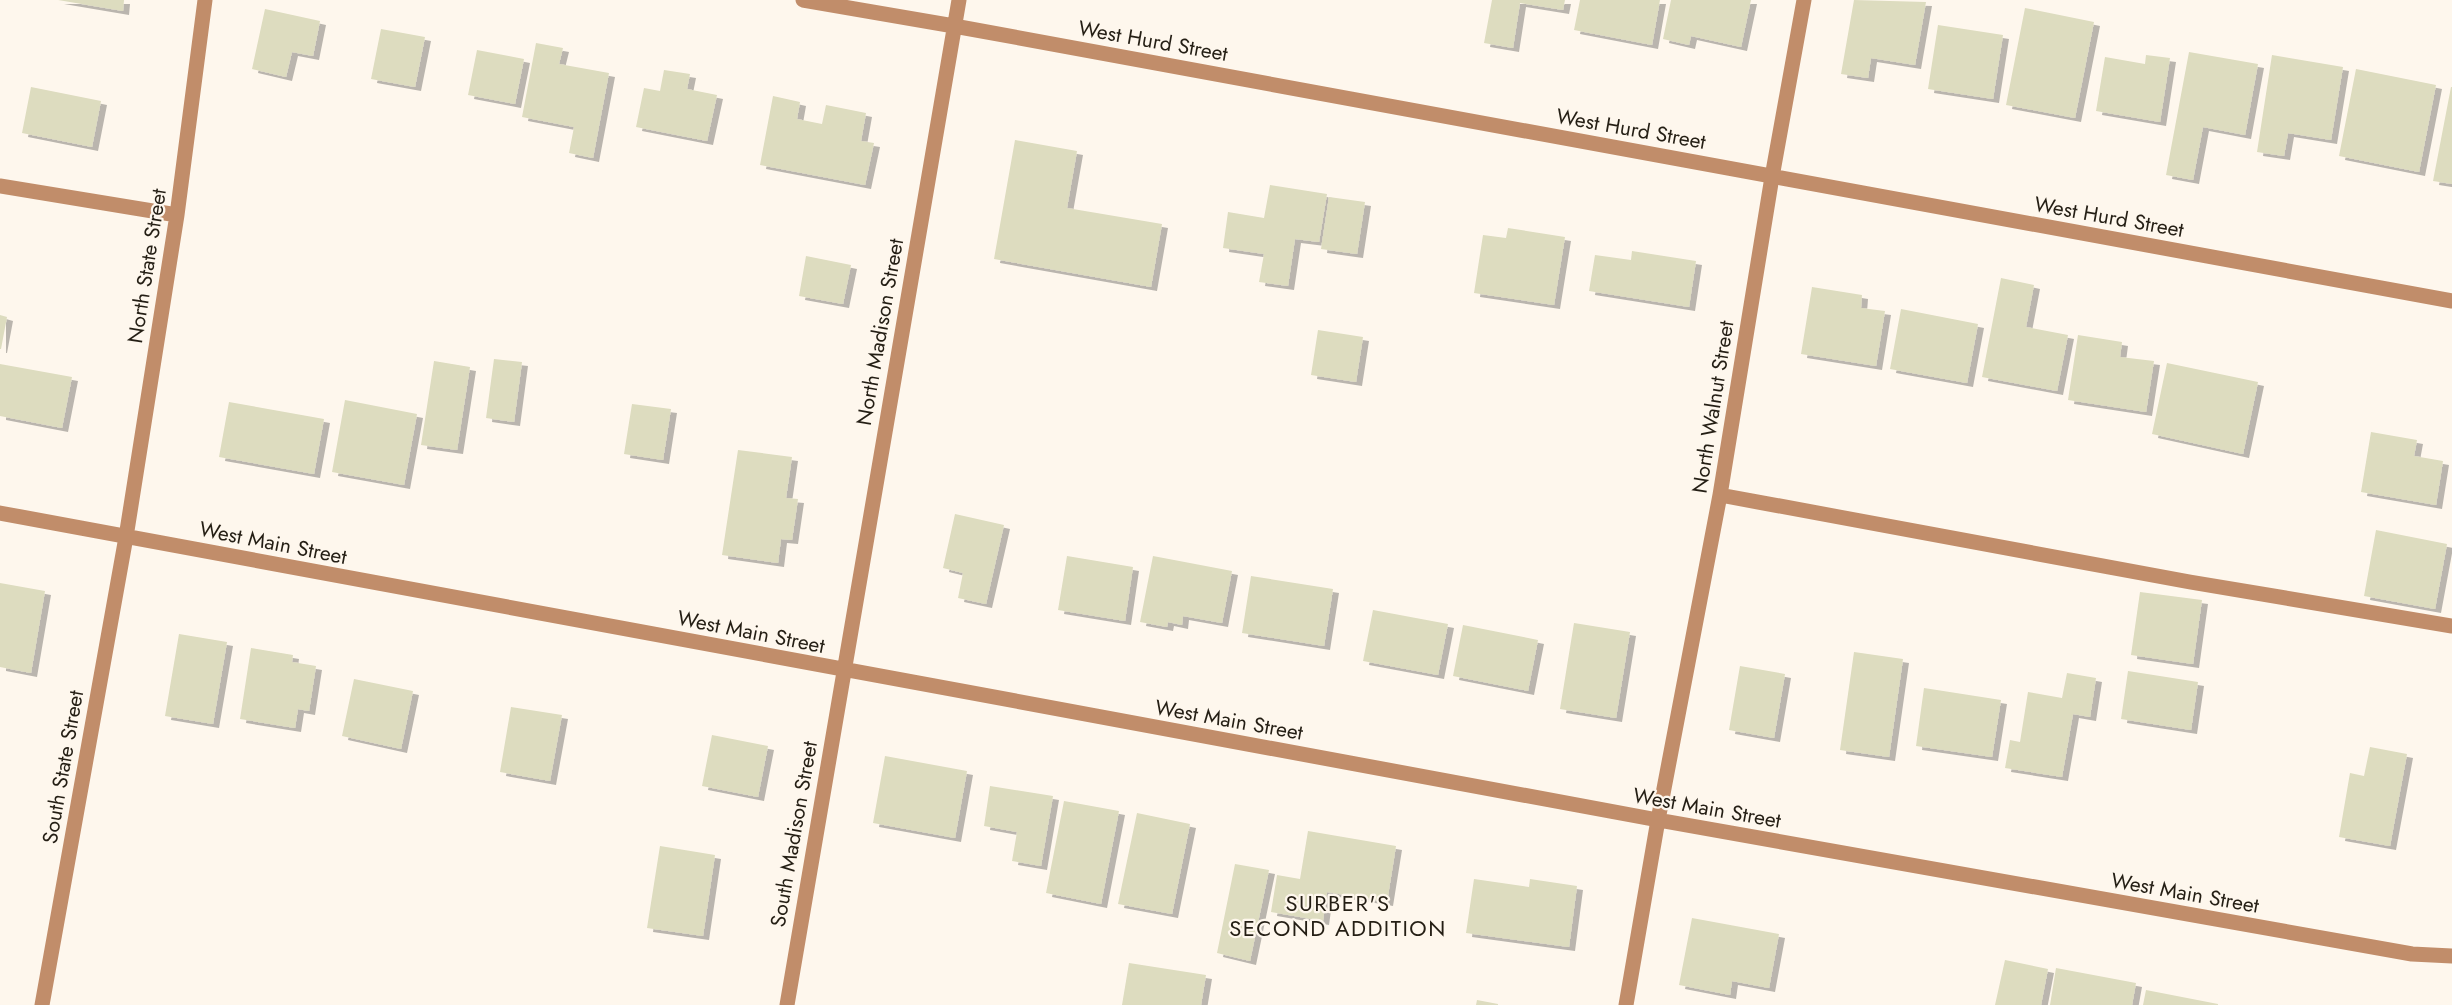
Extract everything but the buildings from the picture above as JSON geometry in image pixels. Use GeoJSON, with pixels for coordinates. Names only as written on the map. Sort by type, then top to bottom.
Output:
{"type":"FeatureCollection","features":[{"type":"Feature","properties":{"kind":"street","name":"North State Street"},"geometry":{"type":"LineString","coordinates":[[126,537],[177,215],[205,0]]}},
{"type":"Feature","properties":{"kind":"street","name":"West Hurd Street"},"geometry":{"type":"LineString","coordinates":[[803,0],[2452,301]]}},
{"type":"Feature","properties":{"kind":"street","name":"North Madison Street"},"geometry":{"type":"LineString","coordinates":[[843,670],[959,0]]}},
{"type":"Feature","properties":{"kind":"street","name":"North Walnut Street"},"geometry":{"type":"LineString","coordinates":[[1626,1005],[1658,820],[1720,495],[1772,177],[1804,0]]}},
{"type":"Feature","properties":{"kind":"street"},"geometry":{"type":"LineString","coordinates":[[0,186],[177,215]]}},
{"type":"Feature","properties":{"kind":"street"},"geometry":{"type":"LineString","coordinates":[[1720,495],[2179,580],[2452,626]]}},
{"type":"Feature","properties":{"kind":"street","name":"West Main Street"},"geometry":{"type":"LineString","coordinates":[[0,513],[1658,820],[2412,954],[2452,956]]}},
{"type":"Feature","properties":{"kind":"street","name":"South State Street"},"geometry":{"type":"LineString","coordinates":[[42,1005],[126,537]]}},
{"type":"Feature","properties":{"kind":"street","name":"South Madison Street"},"geometry":{"type":"LineString","coordinates":[[787,1005],[843,670]]}},
{"type":"Feature","properties":{"kind":"district","name":"SURBER'S SECOND ADDITION"},"geometry":{"type":"Point","coordinates":[1338,916]}}]}
